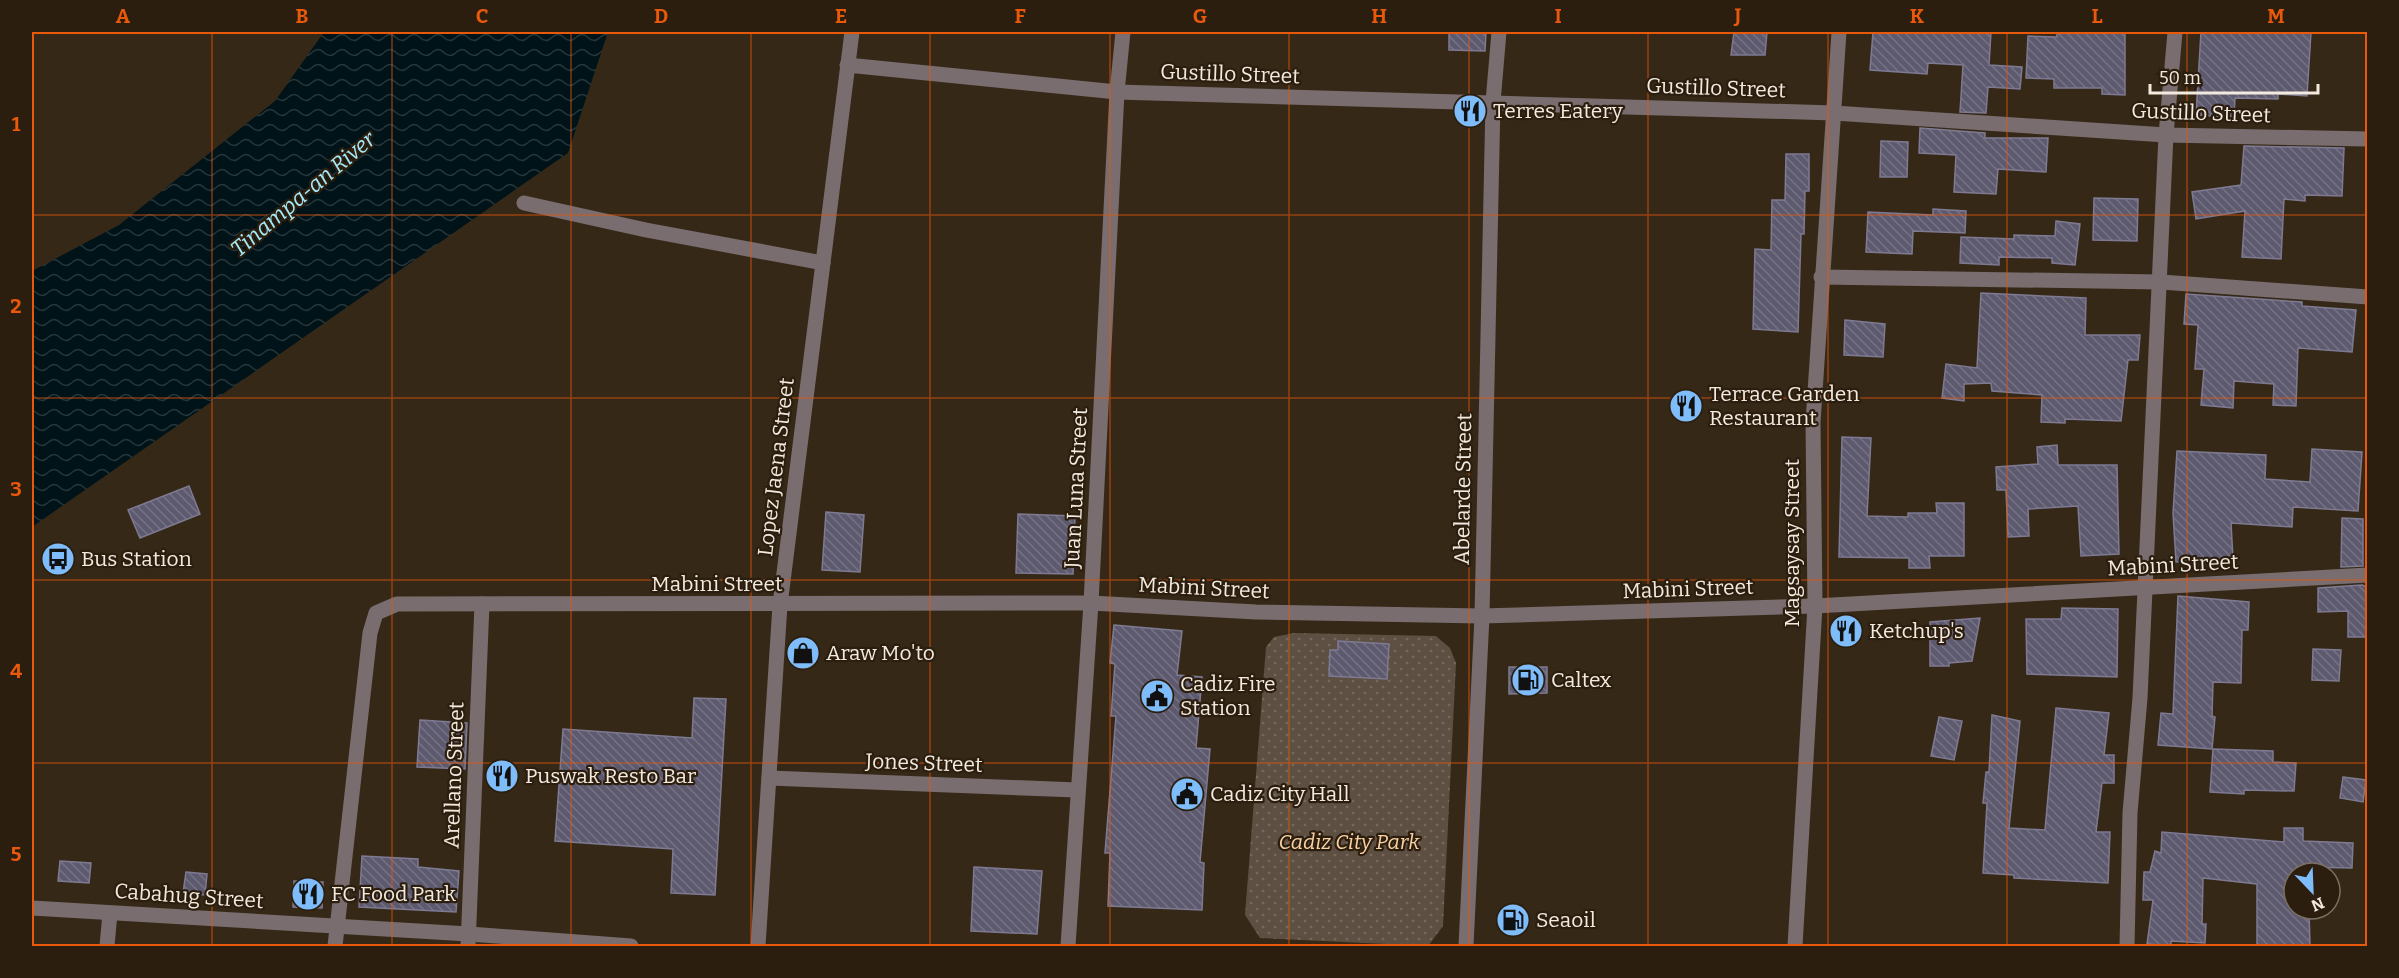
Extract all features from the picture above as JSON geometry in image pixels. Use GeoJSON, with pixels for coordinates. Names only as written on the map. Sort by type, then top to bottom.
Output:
{"type":"FeatureCollection","features":[{"type":"Feature","properties":{"kind":"street","name":"Lopez Jaena Street"},"geometry":{"type":"LineString","coordinates":[[758,946],[780,605],[852,32]]}},
{"type":"Feature","properties":{"kind":"street","name":"Juan Luna Street"},"geometry":{"type":"LineString","coordinates":[[1068,946],[1091,603],[1117,92],[1123,32]]}},
{"type":"Feature","properties":{"kind":"street","name":"Abelarde Street"},"geometry":{"type":"LineString","coordinates":[[1466,946],[1482,616],[1493,102],[1499,32]]}},
{"type":"Feature","properties":{"kind":"street","name":"Magsaysay Street"},"geometry":{"type":"LineString","coordinates":[[1795,946],[1815,606],[1813,422],[1839,32]]}},
{"type":"Feature","properties":{"kind":"street"},"geometry":{"type":"LineString","coordinates":[[2127,946],[2130,813],[2140,698],[2143,588],[2161,282],[2166,135],[2175,32]]}},
{"type":"Feature","properties":{"kind":"street","name":"Gustillo Street"},"geometry":{"type":"LineString","coordinates":[[847,65],[1117,92],[1834,113],[2166,135],[2367,139]]}},
{"type":"Feature","properties":{"kind":"street"},"geometry":{"type":"LineString","coordinates":[[524,203],[646,230],[823,263]]}},
{"type":"Feature","properties":{"kind":"street"},"geometry":{"type":"LineString","coordinates":[[1821,277],[2161,282],[2367,297]]}},
{"type":"Feature","properties":{"kind":"street","name":"Mabini Street"},"geometry":{"type":"LineString","coordinates":[[335,946],[370,633],[376,613],[397,604],[1091,603],[1256,612],[1482,616],[1815,606],[2367,575]]}},
{"type":"Feature","properties":{"kind":"street","name":"Arellano Street"},"geometry":{"type":"LineString","coordinates":[[468,940],[482,604]]}},
{"type":"Feature","properties":{"kind":"street","name":"Jones Street"},"geometry":{"type":"LineString","coordinates":[[769,778],[1077,790]]}},
{"type":"Feature","properties":{"kind":"street","name":"Cabahug Street"},"geometry":{"type":"LineString","coordinates":[[32,908],[337,927],[468,940],[631,946]]}},
{"type":"Feature","properties":{"kind":"street"},"geometry":{"type":"LineString","coordinates":[[108,946],[110,913]]}},
{"type":"Feature","properties":{"kind":"green space","name":"Cadiz City Park"},"geometry":{"type":"Polygon","coordinates":[[[1294,633],[1436,636],[1450,648],[1456,663],[1443,926],[1428,946],[1260,938],[1245,915],[1266,647],[1274,637],[1294,633]]]}},
{"type":"Feature","properties":{"kind":"water","name":"Tinampa-an River"},"geometry":{"type":"Polygon","coordinates":[[[324,32],[608,32],[568,153],[32,527],[32,271],[119,225],[275,101],[324,32]]]}},
{"type":"Feature","properties":{"kind":"building"},"geometry":{"type":"Polygon","coordinates":[[[1449,32],[1486,32],[1485,51],[1449,50],[1449,32]]]}},
{"type":"Feature","properties":{"kind":"building"},"geometry":{"type":"Polygon","coordinates":[[[1734,32],[1767,32],[1765,55],[1731,55],[1734,32]]]}},
{"type":"Feature","properties":{"kind":"building"},"geometry":{"type":"Polygon","coordinates":[[[1873,32],[1991,32],[1989,65],[2022,67],[2020,89],[1988,87],[1986,113],[1960,112],[1963,65],[1928,63],[1927,74],[1870,70],[1873,32]]]}},
{"type":"Feature","properties":{"kind":"building"},"geometry":{"type":"Polygon","coordinates":[[[2057,32],[2125,32],[2125,95],[2102,94],[2102,88],[2054,88],[2054,79],[2026,78],[2028,36],[2057,37],[2057,32]]]}},
{"type":"Feature","properties":{"kind":"building"},"geometry":{"type":"Polygon","coordinates":[[[2201,32],[2311,32],[2307,96],[2278,94],[2278,99],[2235,98],[2234,117],[2196,115],[2201,32]]]}},
{"type":"Feature","properties":{"kind":"building"},"geometry":{"type":"Polygon","coordinates":[[[1920,128],[1985,133],[1985,138],[2048,138],[2046,172],[1998,169],[1996,194],[1954,192],[1956,155],[1919,153],[1920,128]]]}},
{"type":"Feature","properties":{"kind":"building"},"geometry":{"type":"Polygon","coordinates":[[[1881,141],[1908,142],[1907,177],[1880,177],[1881,141]]]}},
{"type":"Feature","properties":{"kind":"building"},"geometry":{"type":"Polygon","coordinates":[[[2244,146],[2344,148],[2342,196],[2305,195],[2305,201],[2284,199],[2281,259],[2242,257],[2245,211],[2196,219],[2192,192],[2241,185],[2244,146]]]}},
{"type":"Feature","properties":{"kind":"building"},"geometry":{"type":"Polygon","coordinates":[[[1786,154],[1809,154],[1809,191],[1805,191],[1804,234],[1801,234],[1798,332],[1753,329],[1755,249],[1771,250],[1772,200],[1785,200],[1786,154]]]}},
{"type":"Feature","properties":{"kind":"building"},"geometry":{"type":"Polygon","coordinates":[[[2094,198],[2138,199],[2137,241],[2093,240],[2094,198]]]}},
{"type":"Feature","properties":{"kind":"building"},"geometry":{"type":"Polygon","coordinates":[[[1933,209],[1966,211],[1965,233],[1913,231],[1912,254],[1866,252],[1868,212],[1933,215],[1933,209]]]}},
{"type":"Feature","properties":{"kind":"building"},"geometry":{"type":"Polygon","coordinates":[[[2056,221],[2080,224],[2075,265],[2052,263],[2052,258],[1999,257],[1999,265],[1960,263],[1961,237],[2014,239],[2014,235],[2055,236],[2056,221]]]}},
{"type":"Feature","properties":{"kind":"building"},"geometry":{"type":"Polygon","coordinates":[[[1981,293],[2086,298],[2085,335],[2140,335],[2138,360],[2128,360],[2121,421],[2065,419],[2065,423],[2041,422],[2042,395],[1992,391],[1991,383],[1964,384],[1964,401],[1942,398],[1946,364],[1977,368],[1981,293]]]}},
{"type":"Feature","properties":{"kind":"building"},"geometry":{"type":"Polygon","coordinates":[[[2186,294],[2302,302],[2302,306],[2356,310],[2352,352],[2298,348],[2296,406],[2273,405],[2274,384],[2234,381],[2233,408],[2201,405],[2204,369],[2195,369],[2198,325],[2184,324],[2186,294]]]}},
{"type":"Feature","properties":{"kind":"building"},"geometry":{"type":"Polygon","coordinates":[[[1845,320],[1885,324],[1883,357],[1844,355],[1845,320]]]}},
{"type":"Feature","properties":{"kind":"building"},"geometry":{"type":"Polygon","coordinates":[[[1842,437],[1871,438],[1867,516],[1908,517],[1908,513],[1937,513],[1936,503],[1964,503],[1964,556],[1929,556],[1930,568],[1909,568],[1909,558],[1839,557],[1842,437]]]}},
{"type":"Feature","properties":{"kind":"building"},"geometry":{"type":"Polygon","coordinates":[[[2057,445],[2058,465],[2117,465],[2119,554],[2081,556],[2078,506],[2028,509],[2029,536],[2008,537],[2006,490],[1997,490],[1996,467],[2038,464],[2037,447],[2057,445]]]}},
{"type":"Feature","properties":{"kind":"building"},"geometry":{"type":"Polygon","coordinates":[[[2312,449],[2362,452],[2358,511],[2293,507],[2292,527],[2231,523],[2233,558],[2176,562],[2173,513],[2177,451],[2266,455],[2265,479],[2310,482],[2312,449]]]}},
{"type":"Feature","properties":{"kind":"building"},"geometry":{"type":"Polygon","coordinates":[[[189,486],[200,514],[140,538],[128,510],[189,486]]]}},
{"type":"Feature","properties":{"kind":"building"},"geometry":{"type":"Polygon","coordinates":[[[826,512],[864,515],[860,572],[822,570],[826,512]]]}},
{"type":"Feature","properties":{"kind":"building"},"geometry":{"type":"Polygon","coordinates":[[[1018,514],[1075,516],[1073,574],[1016,573],[1018,514]]]}},
{"type":"Feature","properties":{"kind":"building"},"geometry":{"type":"Polygon","coordinates":[[[2342,518],[2363,519],[2363,566],[2341,567],[2342,518]]]}},
{"type":"Feature","properties":{"kind":"building"},"geometry":{"type":"Polygon","coordinates":[[[2362,585],[2367,587],[2367,637],[2348,637],[2348,611],[2318,612],[2318,588],[2362,585]]]}},
{"type":"Feature","properties":{"kind":"building"},"geometry":{"type":"Polygon","coordinates":[[[2178,596],[2249,602],[2248,630],[2242,630],[2241,683],[2213,682],[2212,716],[2215,717],[2212,749],[2158,745],[2161,713],[2173,714],[2178,596]]]}},
{"type":"Feature","properties":{"kind":"building"},"geometry":{"type":"Polygon","coordinates":[[[2062,608],[2118,609],[2117,677],[2027,674],[2026,619],[2061,619],[2062,608]]]}},
{"type":"Feature","properties":{"kind":"building"},"geometry":{"type":"Polygon","coordinates":[[[1980,618],[1972,661],[1949,663],[1949,666],[1930,666],[1930,622],[1980,618]]]}},
{"type":"Feature","properties":{"kind":"building"},"geometry":{"type":"Polygon","coordinates":[[[1114,625],[1182,631],[1177,675],[1202,677],[1196,748],[1210,749],[1200,862],[1204,863],[1202,910],[1108,906],[1110,853],[1105,853],[1116,716],[1111,716],[1115,664],[1110,663],[1114,625]]]}},
{"type":"Feature","properties":{"kind":"building"},"geometry":{"type":"Polygon","coordinates":[[[1338,641],[1389,644],[1387,679],[1329,676],[1330,650],[1338,650],[1338,641]]]}},
{"type":"Feature","properties":{"kind":"building"},"geometry":{"type":"Polygon","coordinates":[[[2313,649],[2341,650],[2339,681],[2312,680],[2313,649]]]}},
{"type":"Feature","properties":{"kind":"building","name":"Caltex"},"geometry":{"type":"Polygon","coordinates":[[[1509,667],[1547,667],[1547,693],[1509,694],[1509,667]]]}},
{"type":"Feature","properties":{"kind":"building"},"geometry":{"type":"Polygon","coordinates":[[[694,698],[726,699],[715,895],[671,893],[673,849],[555,841],[563,729],[692,738],[694,698]]]}},
{"type":"Feature","properties":{"kind":"building"},"geometry":{"type":"Polygon","coordinates":[[[2056,708],[2109,713],[2104,755],[2114,755],[2114,783],[2102,783],[2096,832],[2110,832],[2108,883],[2014,878],[2014,875],[1983,873],[1987,803],[1983,803],[1986,772],[1989,772],[1992,715],[2020,721],[2009,828],[2045,830],[2056,708]]]}},
{"type":"Feature","properties":{"kind":"building"},"geometry":{"type":"Polygon","coordinates":[[[1939,717],[1962,721],[1954,760],[1931,756],[1939,717]]]}},
{"type":"Feature","properties":{"kind":"building"},"geometry":{"type":"Polygon","coordinates":[[[420,720],[467,723],[465,769],[417,767],[420,720]]]}},
{"type":"Feature","properties":{"kind":"building"},"geometry":{"type":"Polygon","coordinates":[[[2213,749],[2273,751],[2273,762],[2296,763],[2294,791],[2244,790],[2244,794],[2210,792],[2213,749]]]}},
{"type":"Feature","properties":{"kind":"building"},"geometry":{"type":"Polygon","coordinates":[[[2343,777],[2366,780],[2363,802],[2340,798],[2343,777]]]}},
{"type":"Feature","properties":{"kind":"building"},"geometry":{"type":"Polygon","coordinates":[[[2284,828],[2303,828],[2303,841],[2353,843],[2352,868],[2342,868],[2342,861],[2282,861],[2282,921],[2309,921],[2310,946],[2257,946],[2257,884],[2203,878],[2202,924],[2206,924],[2205,943],[2171,941],[2171,946],[2147,944],[2153,900],[2143,900],[2144,872],[2150,872],[2155,851],[2161,853],[2162,832],[2284,842],[2284,828]]]}},
{"type":"Feature","properties":{"kind":"building"},"geometry":{"type":"Polygon","coordinates":[[[362,856],[418,859],[418,867],[459,871],[456,912],[359,907],[362,856]]]}},
{"type":"Feature","properties":{"kind":"building"},"geometry":{"type":"Polygon","coordinates":[[[60,861],[91,863],[89,883],[58,881],[60,861]]]}},
{"type":"Feature","properties":{"kind":"building"},"geometry":{"type":"Polygon","coordinates":[[[974,867],[1042,871],[1037,934],[971,931],[974,867]]]}},
{"type":"Feature","properties":{"kind":"building"},"geometry":{"type":"Polygon","coordinates":[[[186,872],[207,874],[205,895],[183,893],[186,872]]]}},
{"type":"Feature","properties":{"kind":"building","name":"FC Food Park"},"geometry":{"type":"Polygon","coordinates":[[[294,881],[323,882],[322,908],[293,907],[294,881]]]}},
{"type":"Feature","properties":{"kind":"building","name":"Seaoil"},"geometry":{"type":"Polygon","coordinates":[[[1503,908],[1525,910],[1523,931],[1501,930],[1503,908]]]}},
{"type":"Feature","properties":{"kind":"place","name":"Terres Eatery"},"geometry":{"type":"Point","coordinates":[1470,111]}},
{"type":"Feature","properties":{"kind":"place","name":"Terrace Garden Restaurant"},"geometry":{"type":"Point","coordinates":[1686,406]}},
{"type":"Feature","properties":{"kind":"place","name":"Bus Station"},"geometry":{"type":"Point","coordinates":[58,559]}},
{"type":"Feature","properties":{"kind":"place","name":"Ketchup's"},"geometry":{"type":"Point","coordinates":[1846,631]}},
{"type":"Feature","properties":{"kind":"place","name":"Araw Mo'to"},"geometry":{"type":"Point","coordinates":[803,653]}},
{"type":"Feature","properties":{"kind":"place","name":"Caltex"},"geometry":{"type":"Point","coordinates":[1528,680]}},
{"type":"Feature","properties":{"kind":"place","name":"Cadiz Fire Station"},"geometry":{"type":"Point","coordinates":[1157,696]}},
{"type":"Feature","properties":{"kind":"place","name":"Puswak Resto Bar"},"geometry":{"type":"Point","coordinates":[502,776]}},
{"type":"Feature","properties":{"kind":"place","name":"Cadiz City Hall"},"geometry":{"type":"Point","coordinates":[1187,794]}},
{"type":"Feature","properties":{"kind":"place","name":"FC Food Park"},"geometry":{"type":"Point","coordinates":[308,894]}},
{"type":"Feature","properties":{"kind":"place","name":"Seaoil"},"geometry":{"type":"Point","coordinates":[1513,920]}}]}
